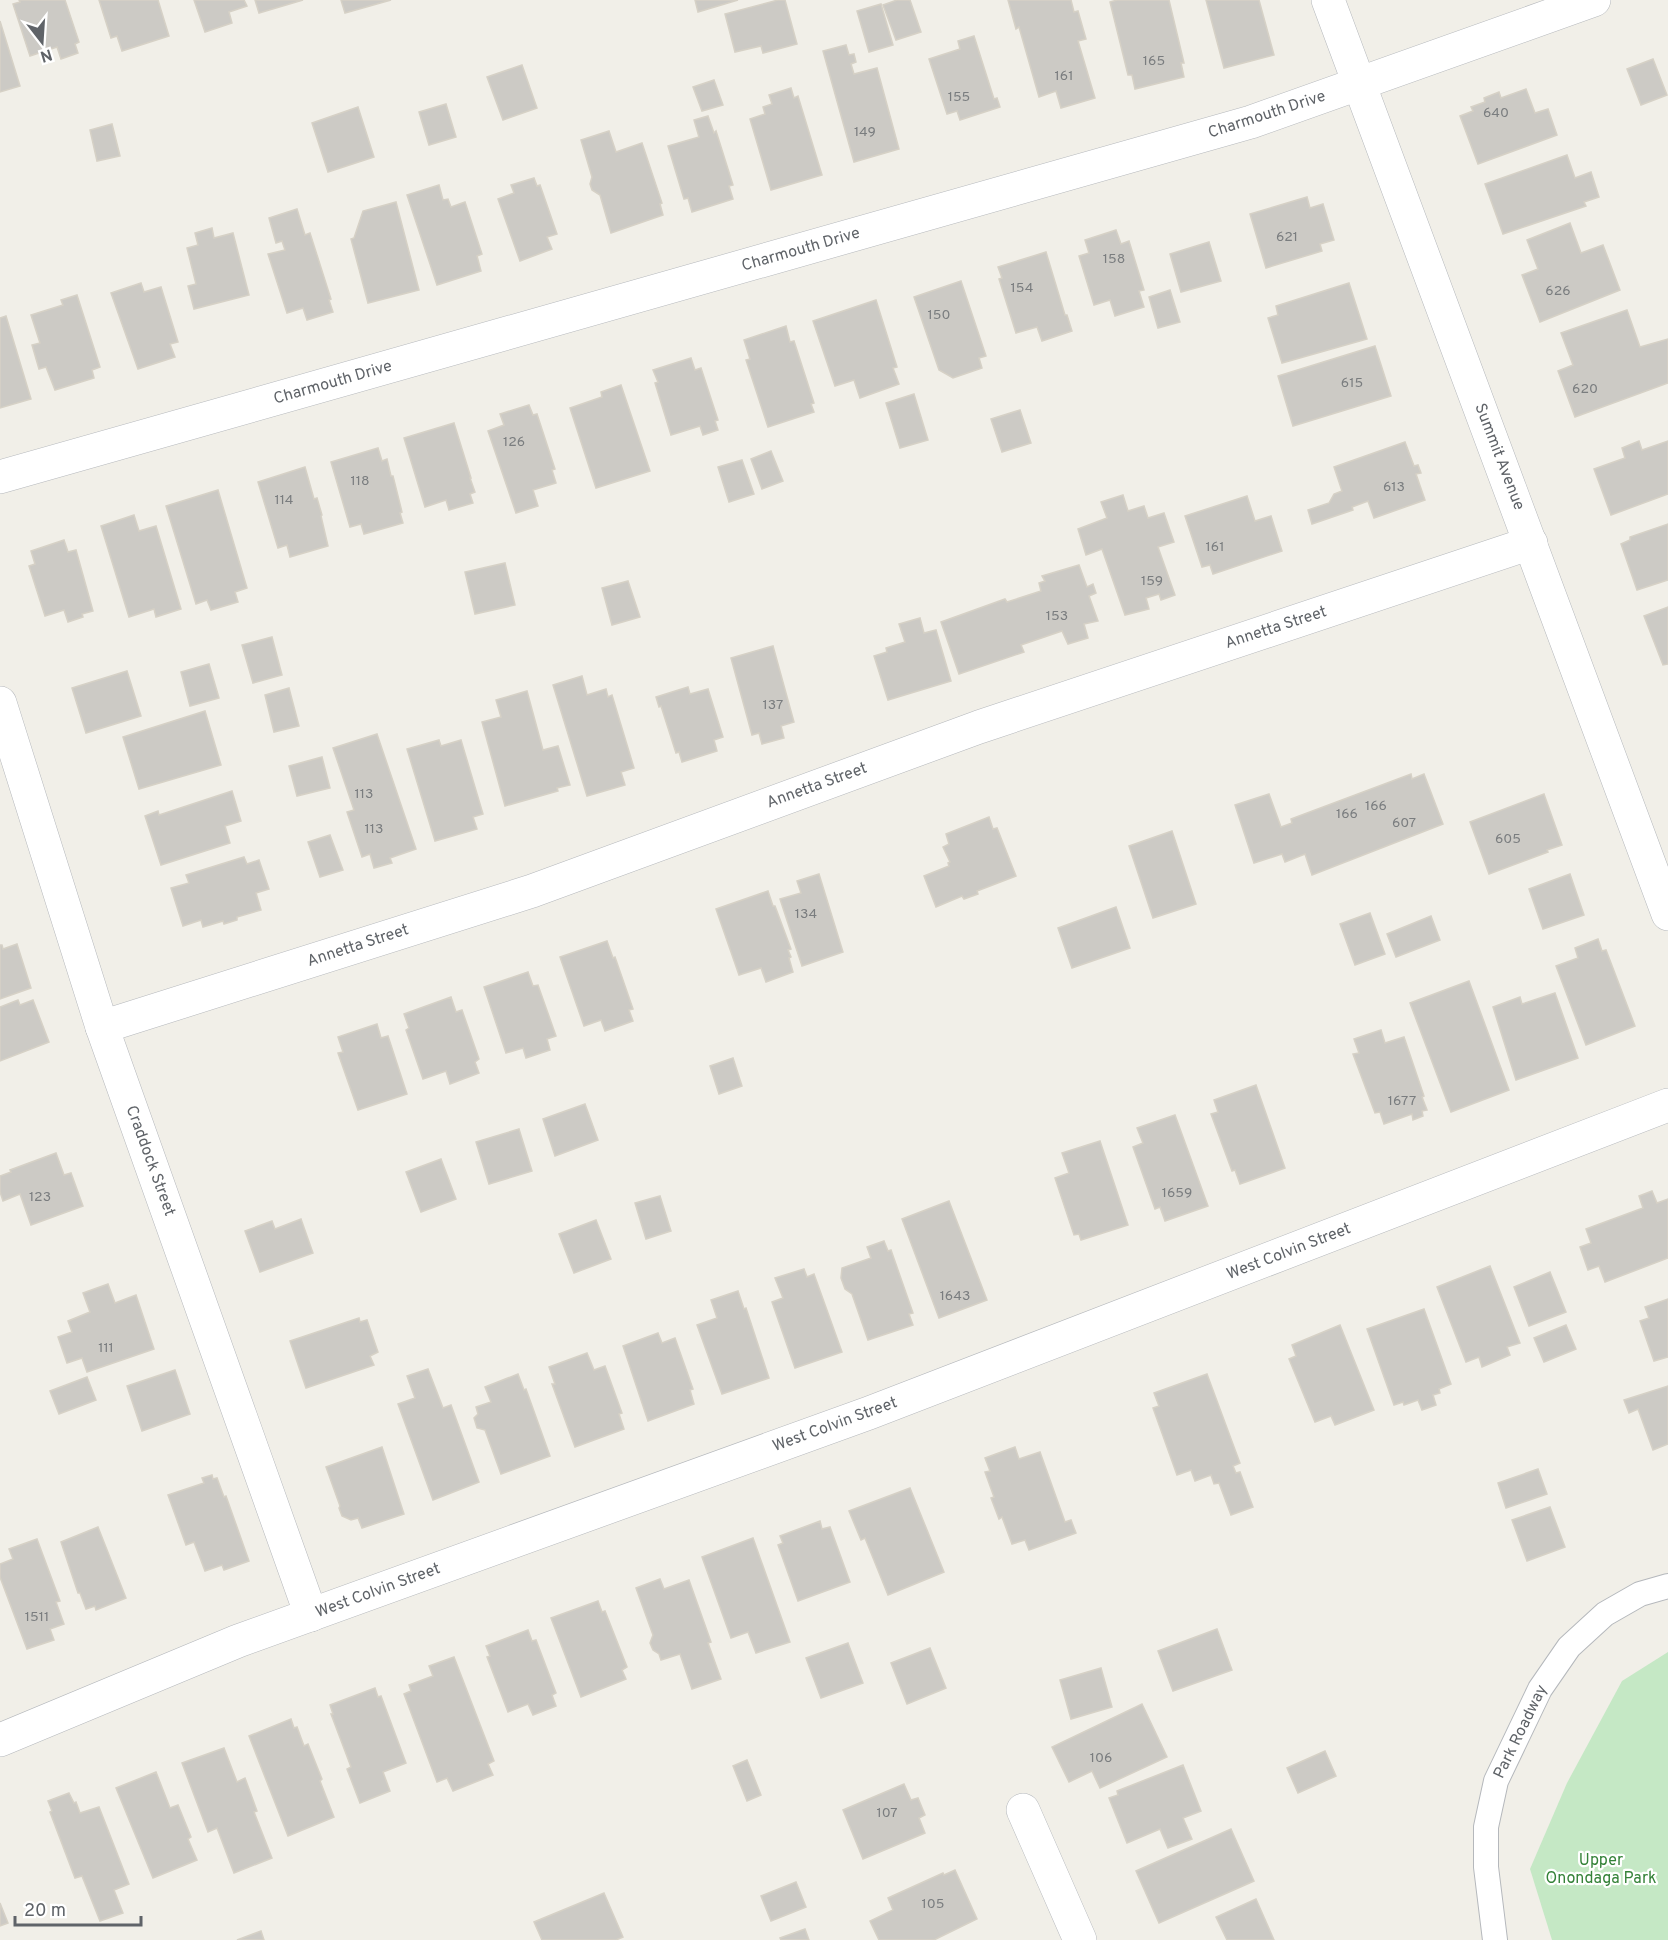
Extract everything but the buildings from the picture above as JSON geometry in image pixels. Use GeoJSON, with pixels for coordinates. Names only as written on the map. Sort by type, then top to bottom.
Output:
{"type":"FeatureCollection","features":[{"type":"Feature","properties":{"kind":"street","name":"Summit Avenue"},"geometry":{"type":"LineString","coordinates":[[1328,0],[1668,914]]}},
{"type":"Feature","properties":{"kind":"street","name":"Charmouth Drive"},"geometry":{"type":"LineString","coordinates":[[0,477],[1251,122],[1594,0]]}},
{"type":"Feature","properties":{"kind":"street","name":"Annetta Street"},"geometry":{"type":"LineString","coordinates":[[102,1027],[532,891],[979,727],[1531,543]]}},
{"type":"Feature","properties":{"kind":"street","name":"Craddock Street"},"geometry":{"type":"LineString","coordinates":[[0,703],[102,1027],[311,1615]]}},
{"type":"Feature","properties":{"kind":"street","name":"West Colvin Street"},"geometry":{"type":"LineString","coordinates":[[0,1740],[238,1641],[869,1413],[1668,1106]]}},
{"type":"Feature","properties":{"kind":"street"},"geometry":{"type":"LineString","coordinates":[[1023,1810],[1080,1940]]}},
{"type":"Feature","properties":{"kind":"lane","name":"Park Roadway"},"geometry":{"type":"LineString","coordinates":[[1495,1940],[1486,1867],[1486,1827],[1496,1781],[1540,1689],[1569,1647],[1605,1614],[1640,1594],[1668,1586]]}},
{"type":"Feature","properties":{"kind":"green space","name":"Upper Onondaga Park"},"geometry":{"type":"Polygon","coordinates":[[[1668,1652],[1668,1940],[1552,1940],[1530,1869],[1567,1783],[1622,1681],[1668,1652]]]}}]}
